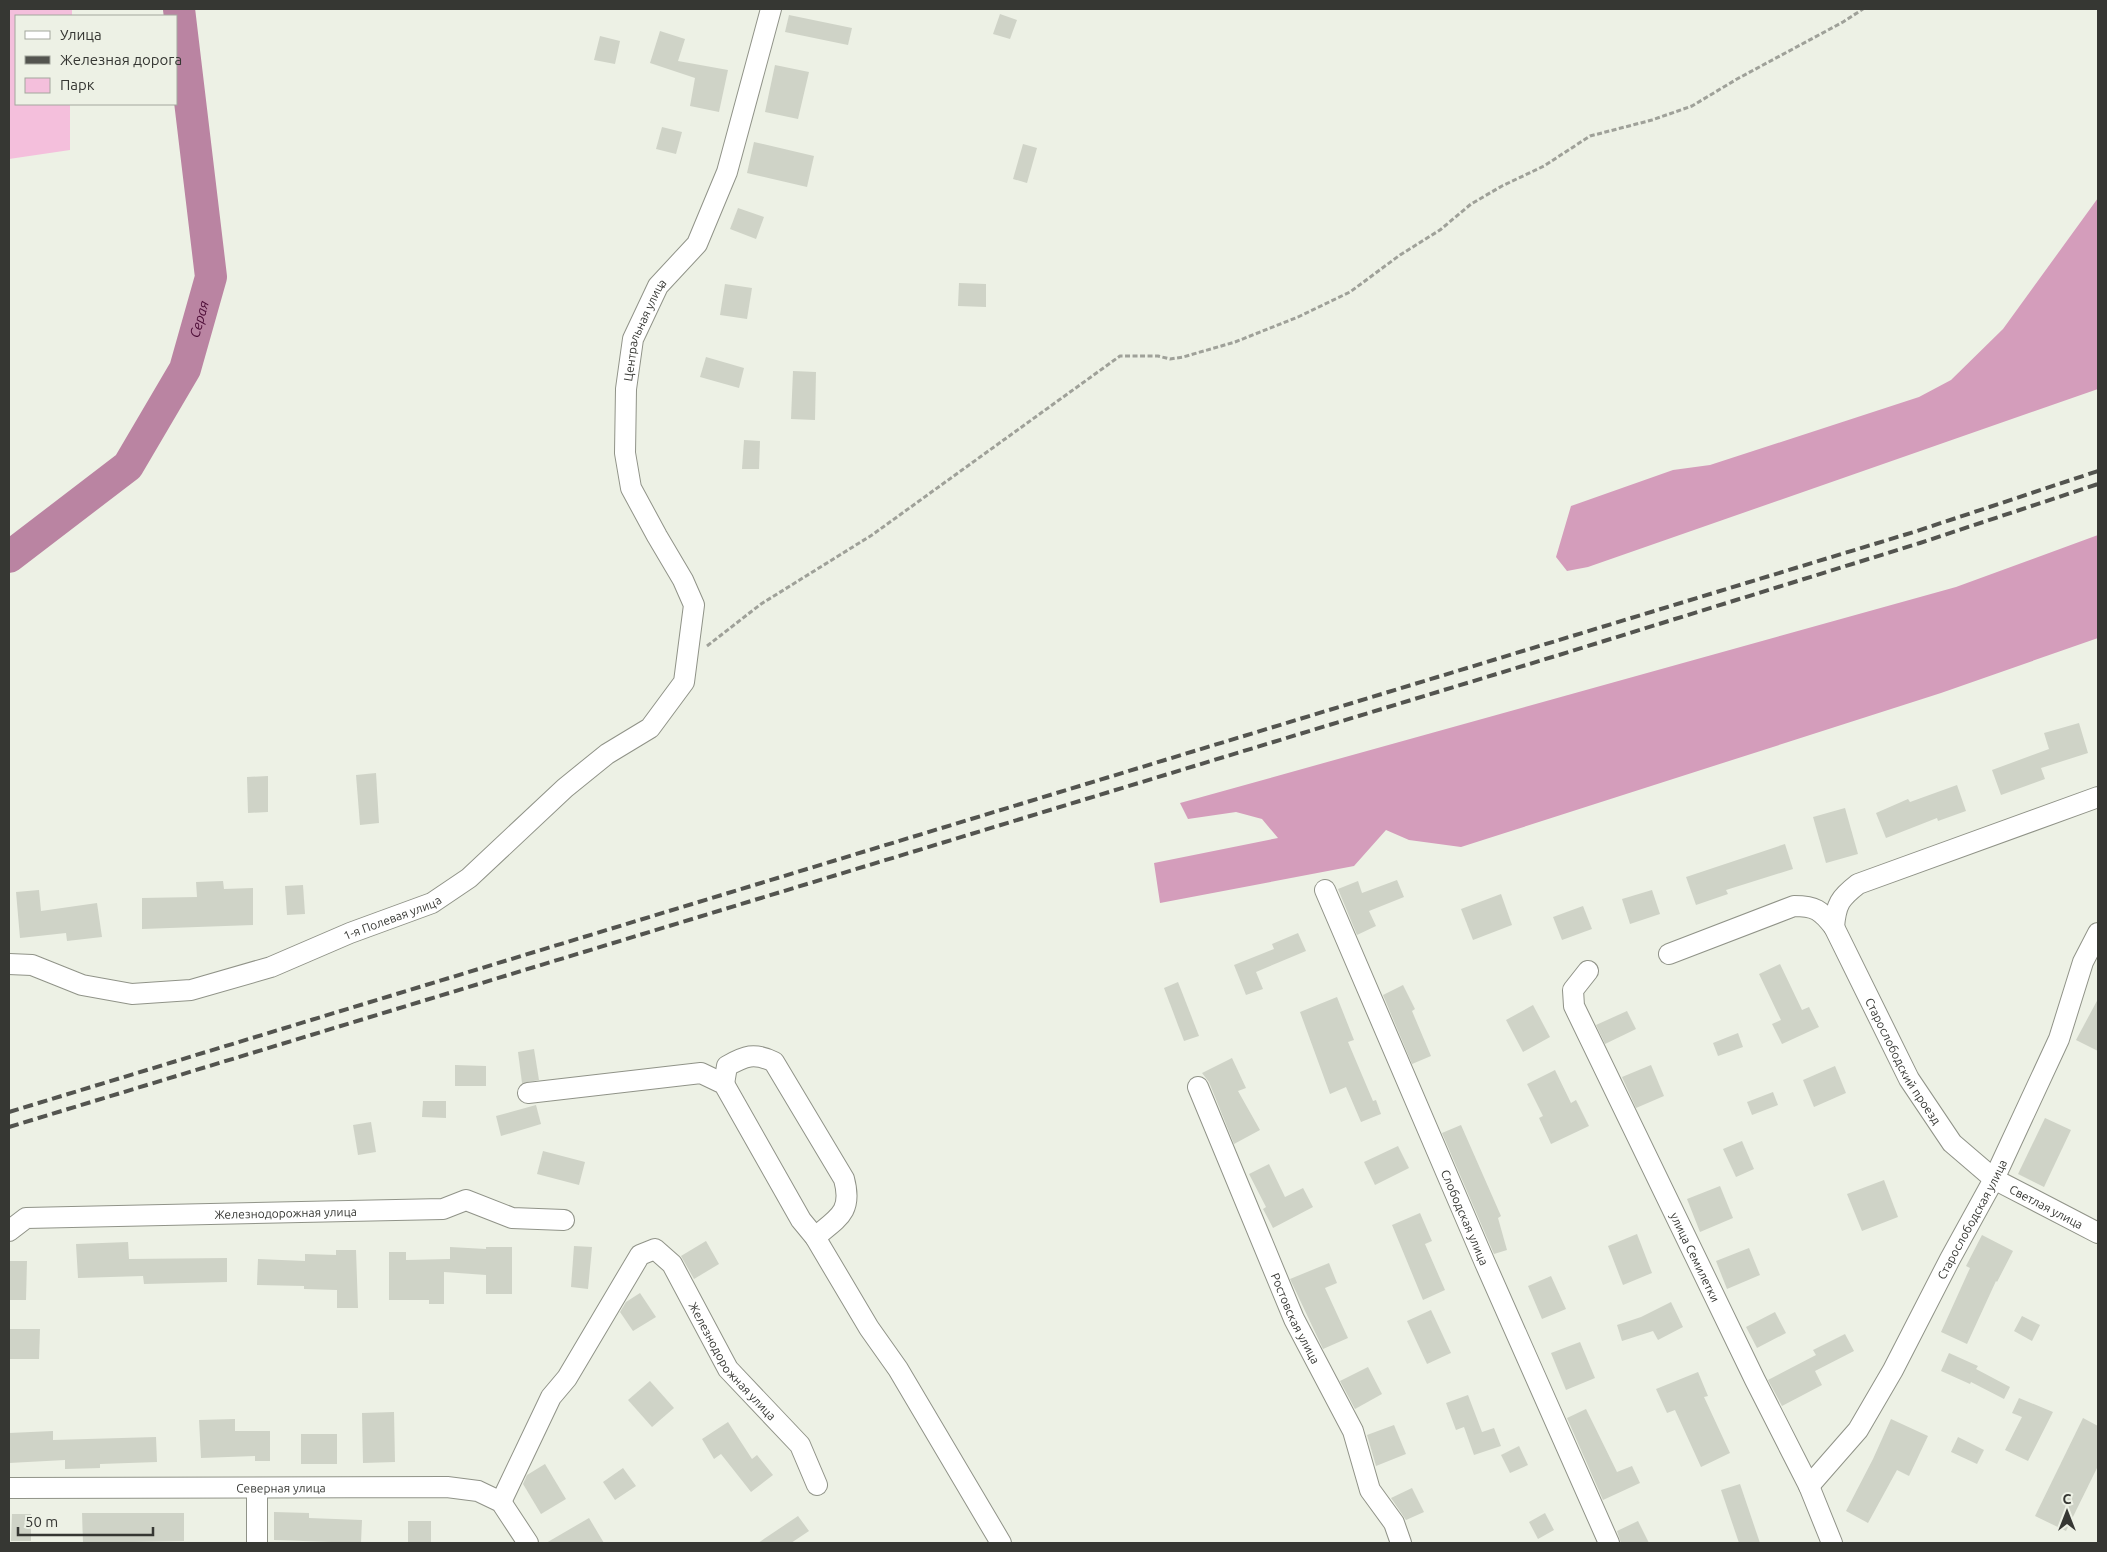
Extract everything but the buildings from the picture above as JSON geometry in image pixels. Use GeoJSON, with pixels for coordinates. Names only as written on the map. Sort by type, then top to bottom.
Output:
{"type":"FeatureCollection","features":[{"type":"Feature","properties":{"kind":"street","name":"Центральная улица"},"geometry":{"type":"LineString","coordinates":[[686,661],[694,605],[683,580],[656,536],[631,488],[625,453],[626,390],[633,339],[658,286],[697,244],[727,172],[771,9]]}},
{"type":"Feature","properties":{"kind":"street","name":"1-я Полевая улица"},"geometry":{"type":"LineString","coordinates":[[9,964],[32,966],[82,985],[132,994],[191,990],[272,967],[350,933],[432,903],[469,878],[607,754],[650,728],[684,682],[686,661]]}},
{"type":"Feature","properties":{"kind":"street"},"geometry":{"type":"LineString","coordinates":[[1834,927],[1836,909],[1844,895],[1858,884],[2098,797]]}},
{"type":"Feature","properties":{"kind":"street","name":"Слободская улица"},"geometry":{"type":"LineString","coordinates":[[1325,890],[1481,1254],[1608,1543]]}},
{"type":"Feature","properties":{"kind":"street"},"geometry":{"type":"LineString","coordinates":[[1669,954],[1794,906],[1810,906],[1823,914],[1834,927]]}},
{"type":"Feature","properties":{"kind":"street","name":"Старослободский проезд"},"geometry":{"type":"LineString","coordinates":[[1834,927],[1909,1079],[1952,1144],[1994,1179]]}},
{"type":"Feature","properties":{"kind":"street","name":"Старослободская улица"},"geometry":{"type":"LineString","coordinates":[[1809,1486],[1858,1430],[1893,1370],[1994,1179],[2058,1039],[2083,962],[2098,933]]}},
{"type":"Feature","properties":{"kind":"street","name":"улица Семилетки"},"geometry":{"type":"LineString","coordinates":[[1588,971],[1573,990],[1574,1006],[1755,1380],[1809,1486],[1832,1543]]}},
{"type":"Feature","properties":{"kind":"street"},"geometry":{"type":"LineString","coordinates":[[724,1084],[727,1066],[743,1057],[762,1056],[774,1062],[844,1179],[848,1194],[843,1213],[815,1237]]}},
{"type":"Feature","properties":{"kind":"street"},"geometry":{"type":"LineString","coordinates":[[528,1093],[701,1073],[724,1084],[801,1220],[815,1237],[869,1328],[898,1369],[1001,1543]]}},
{"type":"Feature","properties":{"kind":"street","name":"Ростовская улица"},"geometry":{"type":"LineString","coordinates":[[1198,1087],[1294,1319],[1353,1431],[1370,1490],[1394,1524],[1400,1543]]}},
{"type":"Feature","properties":{"kind":"street","name":"Светлая улица"},"geometry":{"type":"LineString","coordinates":[[1994,1179],[2098,1233]]}},
{"type":"Feature","properties":{"kind":"street","name":"Железнодорожная улица"},"geometry":{"type":"LineString","coordinates":[[9,1232],[26,1218],[443,1210],[466,1200],[512,1218],[564,1220]]}},
{"type":"Feature","properties":{"kind":"street","name":"Железнодорожная улица"},"geometry":{"type":"LineString","coordinates":[[501,1502],[551,1397],[567,1378],[640,1255],[655,1249],[672,1264],[728,1369],[800,1445],[818,1485]]}},
{"type":"Feature","properties":{"kind":"street","name":"Северная улица"},"geometry":{"type":"LineString","coordinates":[[9,1488],[447,1488],[478,1491],[501,1502]]}},
{"type":"Feature","properties":{"kind":"street"},"geometry":{"type":"LineString","coordinates":[[257,1488],[257,1543]]}},
{"type":"Feature","properties":{"kind":"street"},"geometry":{"type":"LineString","coordinates":[[501,1502],[528,1543]]}},
{"type":"Feature","properties":{"kind":"street"},"geometry":{"type":"LineString","coordinates":[[514,1522],[514,1543]]}},
{"type":"Feature","properties":{"kind":"path"},"geometry":{"type":"LineString","coordinates":[[686,661],[761,604],[872,535],[1120,356],[1158,356],[1170,359],[1183,357],[1235,342],[1298,317],[1350,292],[1400,255],[1440,230],[1471,204],[1502,186],[1544,166],[1590,136],[1652,120],[1692,106],[1863,9]]}},
{"type":"Feature","properties":{"kind":"green space"},"geometry":{"type":"Polygon","coordinates":[[[9,9],[72,9],[72,15],[15,15],[15,105],[70,105],[70,150],[9,159],[9,9]]]}},
{"type":"Feature","properties":{"kind":"shaded area"},"geometry":{"type":"Polygon","coordinates":[[[2098,198],[2098,389],[1588,567],[1567,571],[1556,557],[1571,506],[1673,470],[1710,465],[1919,397],[1951,380],[2003,329],[2098,198]]]}},
{"type":"Feature","properties":{"kind":"shaded area"},"geometry":{"type":"Polygon","coordinates":[[[2098,535],[2098,638],[1941,693],[1461,847],[1409,840],[1386,830],[1354,866],[1160,903],[1154,863],[1278,838],[1262,819],[1236,812],[1188,819],[1180,803],[1956,587],[2098,535]]]}},
{"type":"Feature","properties":{"kind":"waterway","name":"Серая"},"geometry":{"type":"LineString","coordinates":[[9,557],[128,466],[185,369],[211,277],[179,9]]}},
{"type":"Feature","properties":{"kind":"railway"},"geometry":{"type":"LineString","coordinates":[[9,1112],[1917,531],[2098,471]]}},
{"type":"Feature","properties":{"kind":"railway"},"geometry":{"type":"LineString","coordinates":[[9,1127],[1559,655],[1920,543],[2098,484]]}}]}
